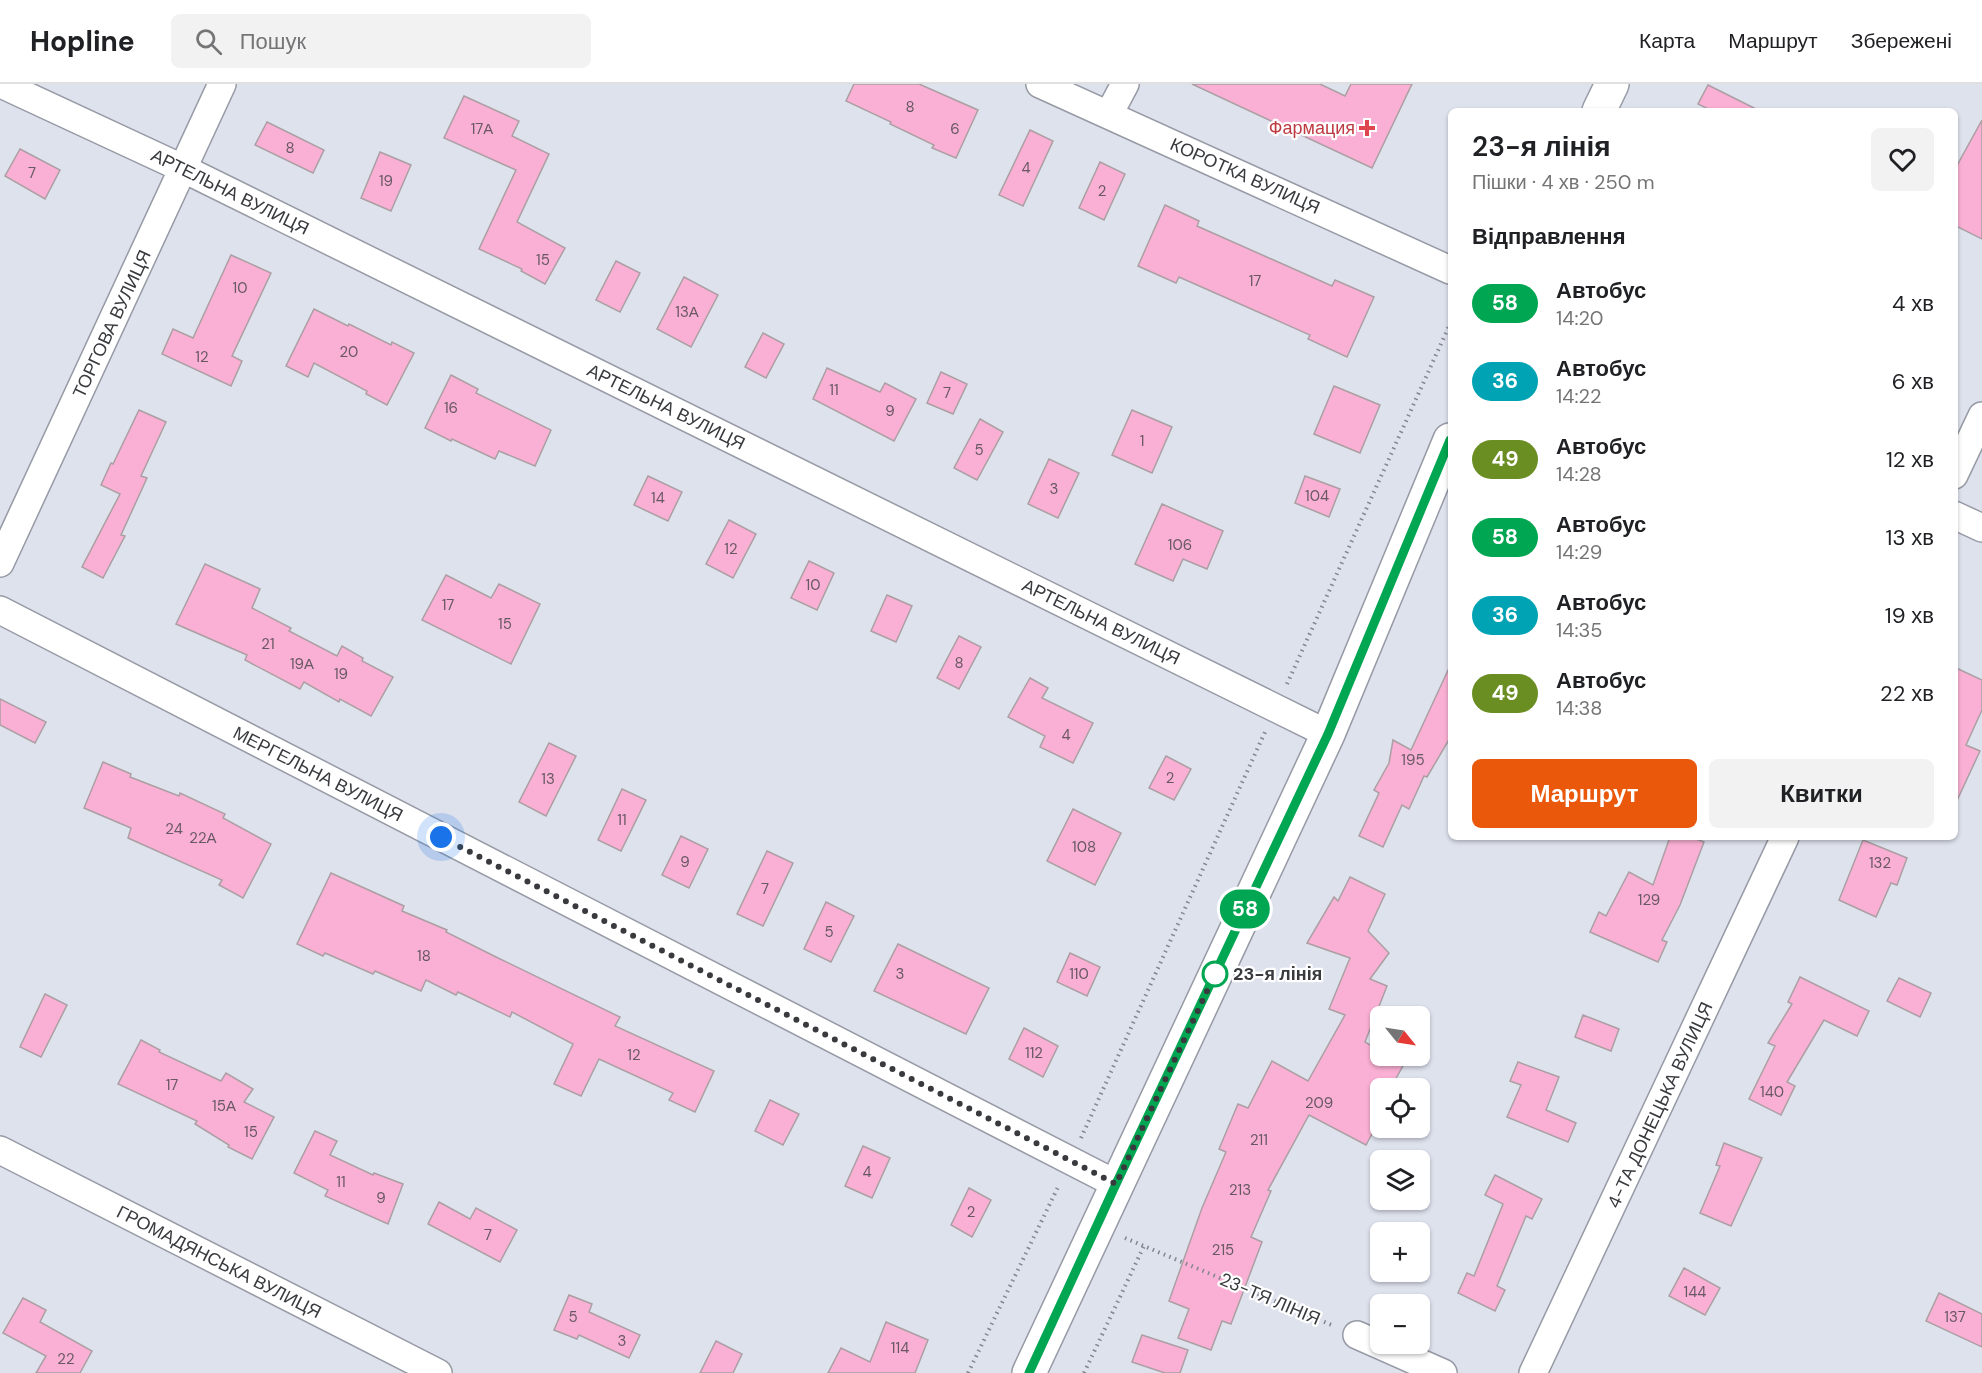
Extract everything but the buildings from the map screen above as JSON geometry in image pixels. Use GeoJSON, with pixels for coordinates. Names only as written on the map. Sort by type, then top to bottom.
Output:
{"type":"FeatureCollection","features":[{"type":"Feature","properties":{"kind":"main road"},"geometry":{"type":"LineString","coordinates":[[1600,108],[1612,84]]}},
{"type":"Feature","properties":{"kind":"main road"},"geometry":{"type":"LineString","coordinates":[[1029,1373],[1328,734],[1448,445]]}},
{"type":"Feature","properties":{"kind":"street","name":"АРТЕЛЬНА ВУЛИЦЯ"},"geometry":{"type":"LineString","coordinates":[[2,84],[184,169],[1328,734]]}},
{"type":"Feature","properties":{"kind":"street","name":"ТОРГОВА ВУЛИЦЯ"},"geometry":{"type":"LineString","coordinates":[[0,563],[222,84]]}},
{"type":"Feature","properties":{"kind":"street","name":"КОРОТКА ВУЛИЦЯ"},"geometry":{"type":"LineString","coordinates":[[1040,84],[1448,269]]}},
{"type":"Feature","properties":{"kind":"street"},"geometry":{"type":"LineString","coordinates":[[1109,114],[1125,84]]}},
{"type":"Feature","properties":{"kind":"street"},"geometry":{"type":"LineString","coordinates":[[1958,467],[1982,416]]}},
{"type":"Feature","properties":{"kind":"street"},"geometry":{"type":"LineString","coordinates":[[1958,517],[1982,528]]}},
{"type":"Feature","properties":{"kind":"street","name":"МЕРГЕЛЬНА ВУЛИЦЯ"},"geometry":{"type":"LineString","coordinates":[[0,610],[1116,1184]]}},
{"type":"Feature","properties":{"kind":"street","name":"4-ТА ДОНЕЦЬКА ВУЛИЦЯ"},"geometry":{"type":"LineString","coordinates":[[1533,1373],[1784,840]]}},
{"type":"Feature","properties":{"kind":"street","name":"ГРОМАДЯНСЬКА ВУЛИЦЯ"},"geometry":{"type":"LineString","coordinates":[[0,1150],[438,1373]]}},
{"type":"Feature","properties":{"kind":"street"},"geometry":{"type":"LineString","coordinates":[[1357,1335],[1443,1373]]}},
{"type":"Feature","properties":{"kind":"path"},"geometry":{"type":"LineString","coordinates":[[968,1373],[1070,1162],[1448,328]]}},
{"type":"Feature","properties":{"kind":"path","name":"23-ТЯ ЛІНІЯ"},"geometry":{"type":"LineString","coordinates":[[1096,1226],[1357,1335]]}},
{"type":"Feature","properties":{"kind":"path"},"geometry":{"type":"LineString","coordinates":[[1084,1373],[1144,1246]]}},
{"type":"Feature","properties":{"kind":"bus line","name":"58"},"geometry":{"type":"LineString","coordinates":[[1029,1373],[1328,734],[1448,445]]}},
{"type":"Feature","properties":{"kind":"place","name":"Фармация"},"geometry":{"type":"Point","coordinates":[1367,128]}},
{"type":"Feature","properties":{"kind":"place","name":"23-я лінія"},"geometry":{"type":"Point","coordinates":[1215,974]}},
{"type":"Feature","properties":{"kind":"route"},"geometry":{"type":"LineString","coordinates":[[441,837],[1116,1184],[1217,970],[1215,974]]}}]}
